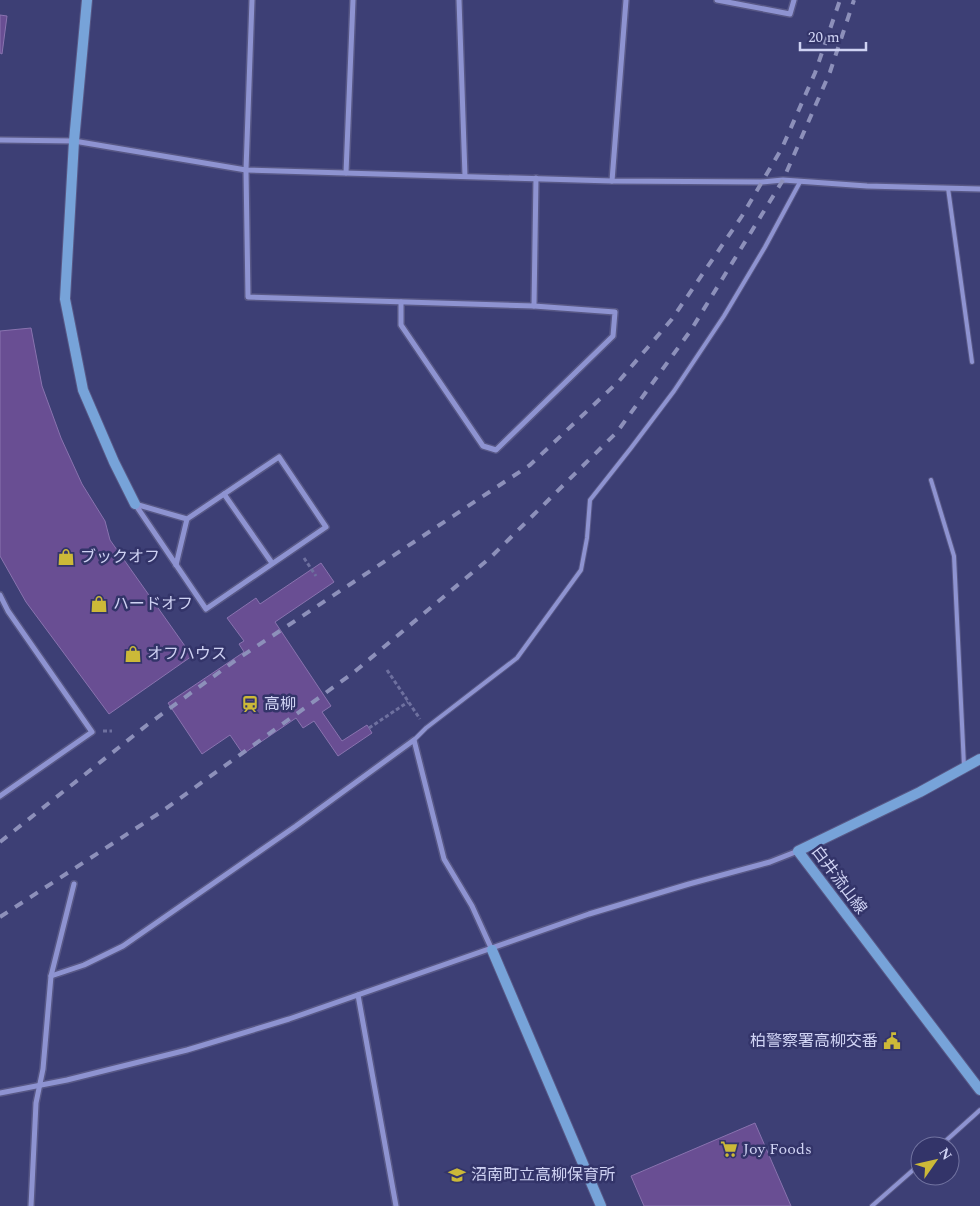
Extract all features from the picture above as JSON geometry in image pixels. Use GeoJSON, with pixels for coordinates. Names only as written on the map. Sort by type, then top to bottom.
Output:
{"type":"FeatureCollection","features":[{"type":"Feature","properties":{"kind":"street"},"geometry":{"type":"LineString","coordinates":[[87,0],[74,141],[65,299],[83,390],[114,462],[135,504],[176,565],[206,609],[326,527],[279,457],[187,519],[176,565]]}},
{"type":"Feature","properties":{"kind":"street"},"geometry":{"type":"LineString","coordinates":[[252,0],[246,170],[248,297],[534,306],[615,312],[613,336],[496,450],[483,446],[401,325],[401,302]]}},
{"type":"Feature","properties":{"kind":"street"},"geometry":{"type":"LineString","coordinates":[[346,173],[353,0]]}},
{"type":"Feature","properties":{"kind":"street"},"geometry":{"type":"LineString","coordinates":[[459,0],[464,176]]}},
{"type":"Feature","properties":{"kind":"street"},"geometry":{"type":"LineString","coordinates":[[612,181],[626,0]]}},
{"type":"Feature","properties":{"kind":"street"},"geometry":{"type":"LineString","coordinates":[[717,0],[790,14],[794,0]]}},
{"type":"Feature","properties":{"kind":"street"},"geometry":{"type":"LineString","coordinates":[[0,140],[74,141],[246,170],[612,181],[761,182],[783,180],[867,186],[980,189]]}},
{"type":"Feature","properties":{"kind":"street"},"geometry":{"type":"LineString","coordinates":[[534,306],[536,178]]}},
{"type":"Feature","properties":{"kind":"street"},"geometry":{"type":"LineString","coordinates":[[224,494],[272,564]]}},
{"type":"Feature","properties":{"kind":"street"},"geometry":{"type":"LineString","coordinates":[[135,504],[187,519]]}},
{"type":"Feature","properties":{"kind":"street"},"geometry":{"type":"LineString","coordinates":[[0,595],[8,611],[92,732],[0,796]]}},
{"type":"Feature","properties":{"kind":"street"},"geometry":{"type":"LineString","coordinates":[[51,976],[84,965],[123,946],[296,826],[414,740],[444,859],[472,906],[492,950],[601,1206]]}},
{"type":"Feature","properties":{"kind":"street","name":"白井流山線"},"geometry":{"type":"LineString","coordinates":[[980,759],[920,792],[798,851],[980,1090]]}},
{"type":"Feature","properties":{"kind":"street"},"geometry":{"type":"LineString","coordinates":[[0,1093],[38,1086],[187,1050],[289,1019],[492,950],[589,914],[770,862],[798,851]]}},
{"type":"Feature","properties":{"kind":"street"},"geometry":{"type":"LineString","coordinates":[[31,1206],[36,1103],[43,1069],[51,976],[74,884]]}},
{"type":"Feature","properties":{"kind":"street"},"geometry":{"type":"LineString","coordinates":[[358,995],[396,1206]]}},
{"type":"Feature","properties":{"kind":"lane"},"geometry":{"type":"LineString","coordinates":[[414,740],[426,728],[517,658],[581,570],[587,538],[590,500],[674,392],[724,316],[765,247],[800,182]]}},
{"type":"Feature","properties":{"kind":"lane"},"geometry":{"type":"LineString","coordinates":[[948,188],[972,362]]}},
{"type":"Feature","properties":{"kind":"lane"},"geometry":{"type":"LineString","coordinates":[[931,480],[954,556],[964,768]]}},
{"type":"Feature","properties":{"kind":"lane"},"geometry":{"type":"LineString","coordinates":[[951,1136],[980,1110]]}},
{"type":"Feature","properties":{"kind":"lane"},"geometry":{"type":"LineString","coordinates":[[872,1206],[910,1173]]}},
{"type":"Feature","properties":{"kind":"path"},"geometry":{"type":"LineString","coordinates":[[303,557],[316,576]]}},
{"type":"Feature","properties":{"kind":"path"},"geometry":{"type":"LineString","coordinates":[[387,670],[426,728]]}},
{"type":"Feature","properties":{"kind":"path"},"geometry":{"type":"LineString","coordinates":[[369,728],[409,702]]}},
{"type":"Feature","properties":{"kind":"building"},"geometry":{"type":"Polygon","coordinates":[[[0,15],[7,16],[2,54],[0,53],[0,15]]]}},
{"type":"Feature","properties":{"kind":"building"},"geometry":{"type":"Polygon","coordinates":[[[31,328],[42,386],[61,438],[82,484],[105,521],[110,540],[192,656],[109,714],[26,602],[0,556],[0,331],[31,328]]]}},
{"type":"Feature","properties":{"kind":"building","name":"高柳"},"geometry":{"type":"Polygon","coordinates":[[[321,563],[334,582],[275,622],[331,706],[322,712],[342,741],[367,725],[372,733],[338,756],[314,721],[303,728],[296,718],[243,754],[230,735],[202,754],[168,703],[244,652],[239,644],[244,641],[227,618],[256,598],[260,604],[321,563]]]}},
{"type":"Feature","properties":{"kind":"building","name":"Joy Foods"},"geometry":{"type":"Polygon","coordinates":[[[755,1123],[791,1206],[644,1206],[631,1176],[755,1123]]]}},
{"type":"Feature","properties":{"kind":"railway"},"geometry":{"type":"LineString","coordinates":[[0,842],[147,725],[236,660],[530,465],[619,381],[672,319],[742,216],[782,148],[815,73],[840,0]]}},
{"type":"Feature","properties":{"kind":"railway"},"geometry":{"type":"LineString","coordinates":[[0,917],[161,812],[353,673],[491,557],[617,432],[691,330],[783,180],[830,72],[854,0]]}},
{"type":"Feature","properties":{"kind":"place","name":"ブックオフ"},"geometry":{"type":"Point","coordinates":[66,557]}},
{"type":"Feature","properties":{"kind":"place","name":"ハードオフ"},"geometry":{"type":"Point","coordinates":[99,604]}},
{"type":"Feature","properties":{"kind":"place","name":"オフハウス"},"geometry":{"type":"Point","coordinates":[133,654]}},
{"type":"Feature","properties":{"kind":"place","name":"高柳"},"geometry":{"type":"Point","coordinates":[250,704]}},
{"type":"Feature","properties":{"kind":"place","name":"柏警察署高柳交番"},"geometry":{"type":"Point","coordinates":[892,1041]}},
{"type":"Feature","properties":{"kind":"place","name":"Joy Foods"},"geometry":{"type":"Point","coordinates":[729,1149]}},
{"type":"Feature","properties":{"kind":"place","name":"沼南町立高柳保育所"},"geometry":{"type":"Point","coordinates":[457,1175]}}]}
